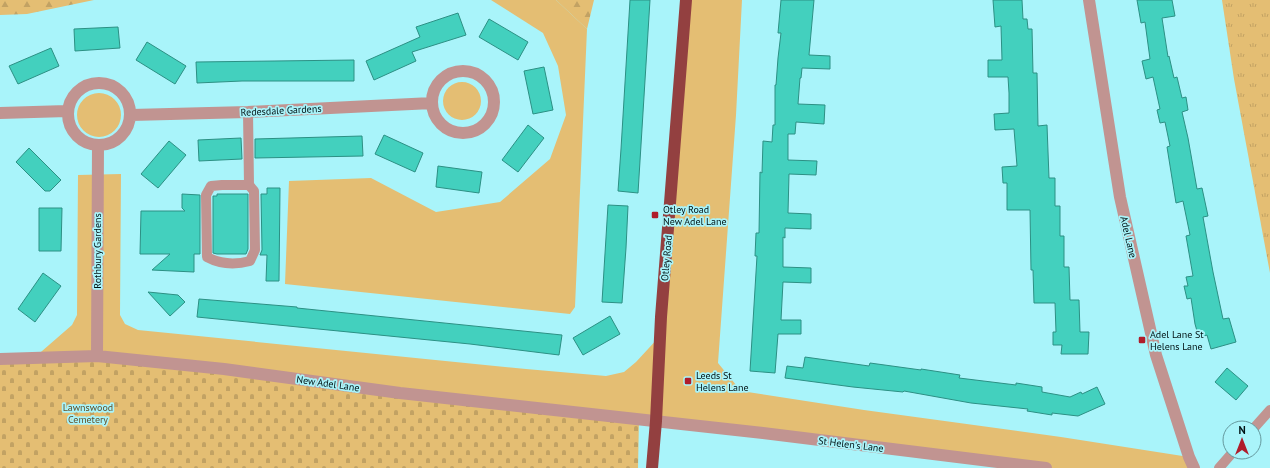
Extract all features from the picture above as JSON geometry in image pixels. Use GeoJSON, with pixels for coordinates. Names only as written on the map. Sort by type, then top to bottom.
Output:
{"type":"FeatureCollection","features":[{"type":"Feature","properties":{"kind":"highway","name":"Otley Road"},"geometry":{"type":"LineString","coordinates":[[652,468],[661,317],[686,0]]}},
{"type":"Feature","properties":{"kind":"street","name":"Adel Lane"},"geometry":{"type":"LineString","coordinates":[[1089,0],[1120,197],[1156,355],[1189,457],[1194,468]]}},
{"type":"Feature","properties":{"kind":"street"},"geometry":{"type":"LineString","coordinates":[[456,71],[472,71],[481,76],[492,88],[495,98],[495,104],[489,119],[477,129],[467,133],[454,131],[444,126],[434,112],[432,103],[434,92],[438,83],[446,75],[456,71]]}},
{"type":"Feature","properties":{"kind":"street"},"geometry":{"type":"LineString","coordinates":[[95,82],[115,86],[123,93],[127,100],[131,115],[128,126],[123,134],[110,143],[98,145],[82,141],[71,129],[67,118],[67,111],[70,100],[78,90],[87,84],[95,82]]}},
{"type":"Feature","properties":{"kind":"street","name":"Redesdale Gardens"},"geometry":{"type":"LineString","coordinates":[[131,115],[248,112],[432,103]]}},
{"type":"Feature","properties":{"kind":"street"},"geometry":{"type":"LineString","coordinates":[[0,112],[67,111]]}},
{"type":"Feature","properties":{"kind":"street","name":"Rothbury Gardens"},"geometry":{"type":"LineString","coordinates":[[97,356],[98,145]]}},
{"type":"Feature","properties":{"kind":"street","name":"New Adel Lane"},"geometry":{"type":"LineString","coordinates":[[0,359],[97,356],[224,369],[400,393],[656,421]]}},
{"type":"Feature","properties":{"kind":"street","name":"St Helen's Lane"},"geometry":{"type":"LineString","coordinates":[[656,421],[1046,468]]}},
{"type":"Feature","properties":{"kind":"lane"},"geometry":{"type":"LineString","coordinates":[[248,112],[249,185],[254,192],[255,250],[250,261],[241,263],[217,262],[206,257],[206,195],[211,186],[249,185]]}},
{"type":"Feature","properties":{"kind":"lane"},"geometry":{"type":"LineString","coordinates":[[1261,420],[1270,410]]}},
{"type":"Feature","properties":{"kind":"lane"},"geometry":{"type":"LineString","coordinates":[[1219,468],[1226,460]]}},
{"type":"Feature","properties":{"kind":"green space"},"geometry":{"type":"Polygon","coordinates":[[[0,0],[94,0],[27,14],[0,15],[0,0]]]}},
{"type":"Feature","properties":{"kind":"green space"},"geometry":{"type":"Polygon","coordinates":[[[491,0],[556,0],[587,29],[575,307],[570,314],[285,284],[289,181],[371,178],[436,212],[500,202],[550,159],[566,115],[558,66],[543,33],[491,0]]]}},
{"type":"Feature","properties":{"kind":"green space"},"geometry":{"type":"Polygon","coordinates":[[[556,0],[594,0],[587,29],[556,0]]]}},
{"type":"Feature","properties":{"kind":"green space"},"geometry":{"type":"Polygon","coordinates":[[[686,0],[742,0],[736,115],[718,363],[741,391],[1189,457],[1194,468],[1046,468],[34,358],[72,325],[77,315],[78,175],[121,174],[120,315],[125,324],[138,330],[606,376],[624,372],[636,362],[660,336],[686,0]]]}},
{"type":"Feature","properties":{"kind":"green space"},"geometry":{"type":"Polygon","coordinates":[[[1222,0],[1270,0],[1270,273],[1234,79],[1222,0]]]}},
{"type":"Feature","properties":{"kind":"green space"},"geometry":{"type":"Polygon","coordinates":[[[458,82],[466,82],[473,85],[478,90],[481,101],[478,112],[473,117],[466,120],[458,120],[451,117],[446,112],[443,105],[443,97],[446,90],[451,85],[458,82]]]}},
{"type":"Feature","properties":{"kind":"green space"},"geometry":{"type":"Polygon","coordinates":[[[99,93],[111,97],[117,103],[121,115],[117,127],[111,133],[99,137],[87,133],[81,127],[77,115],[81,103],[87,97],[99,93]]]}},
{"type":"Feature","properties":{"kind":"green space","name":"Lawnswood Cemetery"},"geometry":{"type":"Polygon","coordinates":[[[97,356],[639,419],[638,468],[0,468],[0,359],[97,356]]]}},
{"type":"Feature","properties":{"kind":"building"},"geometry":{"type":"Polygon","coordinates":[[[630,0],[650,0],[638,193],[618,191],[630,0]]]}},
{"type":"Feature","properties":{"kind":"building"},"geometry":{"type":"Polygon","coordinates":[[[781,0],[814,0],[809,55],[830,56],[830,69],[802,68],[800,78],[798,104],[825,105],[824,124],[796,122],[795,134],[788,134],[788,160],[817,161],[816,175],[789,174],[788,213],[811,214],[811,229],[785,228],[785,238],[783,237],[783,267],[811,268],[811,283],[783,282],[781,320],[801,320],[801,334],[778,334],[775,373],[750,371],[757,256],[755,256],[756,233],[759,233],[760,172],[762,173],[763,141],[772,142],[773,125],[775,125],[775,85],[781,33],[778,33],[781,0]]]}},
{"type":"Feature","properties":{"kind":"building"},"geometry":{"type":"Polygon","coordinates":[[[993,0],[1022,0],[1023,19],[1027,19],[1028,29],[1032,29],[1033,73],[1037,73],[1038,126],[1047,125],[1049,178],[1055,178],[1055,206],[1060,206],[1060,236],[1064,236],[1064,267],[1069,267],[1070,300],[1079,300],[1080,332],[1089,332],[1088,354],[1061,354],[1062,345],[1053,345],[1053,332],[1056,332],[1055,303],[1034,303],[1033,270],[1031,270],[1030,210],[1007,210],[1007,183],[1003,183],[1002,167],[1017,166],[1014,129],[995,130],[994,114],[1009,113],[1009,93],[1008,77],[988,77],[988,60],[1002,60],[1001,26],[995,27],[993,0]]]}},
{"type":"Feature","properties":{"kind":"building"},"geometry":{"type":"Polygon","coordinates":[[[1137,0],[1172,0],[1175,16],[1162,18],[1168,57],[1169,56],[1174,78],[1177,77],[1182,98],[1186,97],[1188,110],[1182,112],[1197,189],[1202,188],[1208,216],[1203,217],[1213,272],[1223,319],[1229,318],[1236,342],[1211,349],[1207,335],[1199,338],[1191,298],[1187,299],[1184,286],[1188,286],[1186,277],[1193,276],[1186,236],[1190,235],[1183,201],[1176,203],[1167,147],[1170,146],[1165,122],[1160,123],[1157,110],[1160,109],[1153,77],[1146,79],[1142,61],[1150,59],[1145,22],[1141,23],[1137,0]]]}},
{"type":"Feature","properties":{"kind":"building"},"geometry":{"type":"Polygon","coordinates":[[[458,13],[466,35],[412,52],[416,61],[374,80],[366,61],[420,37],[416,27],[458,13]]]}},
{"type":"Feature","properties":{"kind":"building"},"geometry":{"type":"Polygon","coordinates":[[[489,19],[528,42],[518,60],[479,37],[489,19]]]}},
{"type":"Feature","properties":{"kind":"building"},"geometry":{"type":"Polygon","coordinates":[[[118,27],[120,48],[75,51],[74,29],[118,27]]]}},
{"type":"Feature","properties":{"kind":"building"},"geometry":{"type":"Polygon","coordinates":[[[147,42],[186,66],[175,84],[136,60],[147,42]]]}},
{"type":"Feature","properties":{"kind":"building"},"geometry":{"type":"Polygon","coordinates":[[[51,48],[59,66],[18,84],[9,66],[51,48]]]}},
{"type":"Feature","properties":{"kind":"building"},"geometry":{"type":"Polygon","coordinates":[[[354,60],[354,81],[242,81],[197,83],[196,62],[354,60]]]}},
{"type":"Feature","properties":{"kind":"building"},"geometry":{"type":"Polygon","coordinates":[[[544,67],[553,110],[533,114],[524,71],[544,67]]]}},
{"type":"Feature","properties":{"kind":"building"},"geometry":{"type":"Polygon","coordinates":[[[528,125],[544,138],[518,172],[502,160],[528,125]]]}},
{"type":"Feature","properties":{"kind":"building"},"geometry":{"type":"Polygon","coordinates":[[[384,135],[423,153],[415,172],[375,154],[384,135]]]}},
{"type":"Feature","properties":{"kind":"building"},"geometry":{"type":"Polygon","coordinates":[[[362,136],[363,156],[255,158],[255,139],[362,136]]]}},
{"type":"Feature","properties":{"kind":"building"},"geometry":{"type":"Polygon","coordinates":[[[241,138],[242,159],[199,161],[198,140],[241,138]]]}},
{"type":"Feature","properties":{"kind":"building"},"geometry":{"type":"Polygon","coordinates":[[[169,141],[186,155],[158,188],[141,174],[169,141]]]}},
{"type":"Feature","properties":{"kind":"building"},"geometry":{"type":"Polygon","coordinates":[[[29,148],[61,180],[50,191],[45,191],[16,162],[29,148]]]}},
{"type":"Feature","properties":{"kind":"building"},"geometry":{"type":"Polygon","coordinates":[[[438,166],[482,172],[479,193],[436,187],[438,166]]]}},
{"type":"Feature","properties":{"kind":"building"},"geometry":{"type":"Polygon","coordinates":[[[267,188],[280,188],[279,281],[266,281],[267,255],[260,255],[262,250],[261,194],[267,194],[267,188]]]}},
{"type":"Feature","properties":{"kind":"building"},"geometry":{"type":"Polygon","coordinates":[[[182,194],[200,195],[200,254],[194,254],[194,272],[152,270],[170,254],[140,254],[141,211],[185,211],[182,208],[182,194]]]}},
{"type":"Feature","properties":{"kind":"building"},"geometry":{"type":"Polygon","coordinates":[[[217,194],[248,194],[248,249],[246,254],[213,253],[213,196],[217,196],[217,194]]]}},
{"type":"Feature","properties":{"kind":"building"},"geometry":{"type":"Polygon","coordinates":[[[608,205],[628,206],[622,303],[602,302],[608,205]]]}},
{"type":"Feature","properties":{"kind":"building"},"geometry":{"type":"Polygon","coordinates":[[[39,208],[62,208],[61,251],[39,251],[39,208]]]}},
{"type":"Feature","properties":{"kind":"building"},"geometry":{"type":"Polygon","coordinates":[[[43,273],[61,286],[35,322],[18,309],[43,273]]]}},
{"type":"Feature","properties":{"kind":"building"},"geometry":{"type":"Polygon","coordinates":[[[148,292],[178,295],[185,302],[170,316],[148,292]]]}},
{"type":"Feature","properties":{"kind":"building"},"geometry":{"type":"Polygon","coordinates":[[[199,299],[297,307],[562,335],[559,355],[470,344],[197,317],[199,299]]]}},
{"type":"Feature","properties":{"kind":"building"},"geometry":{"type":"Polygon","coordinates":[[[610,316],[620,334],[583,355],[573,338],[610,316]]]}},
{"type":"Feature","properties":{"kind":"building"},"geometry":{"type":"Polygon","coordinates":[[[805,357],[869,366],[870,363],[921,369],[960,375],[959,378],[1016,385],[1016,383],[1042,387],[1042,392],[1070,397],[1081,392],[1082,394],[1097,387],[1105,404],[1078,416],[1052,413],[1052,415],[1027,411],[1028,409],[971,403],[904,391],[853,387],[785,378],[787,366],[803,368],[805,357]]]}},
{"type":"Feature","properties":{"kind":"building"},"geometry":{"type":"Polygon","coordinates":[[[1227,368],[1248,386],[1236,400],[1215,382],[1227,368]]]}},
{"type":"Feature","properties":{"kind":"place","name":"Otley Road New Adel Lane"},"geometry":{"type":"Point","coordinates":[655,215]}},
{"type":"Feature","properties":{"kind":"place","name":"Adel Lane St Helens Lane"},"geometry":{"type":"Point","coordinates":[1142,340]}},
{"type":"Feature","properties":{"kind":"place","name":"Leeds St Helens Lane"},"geometry":{"type":"Point","coordinates":[688,381]}}]}
